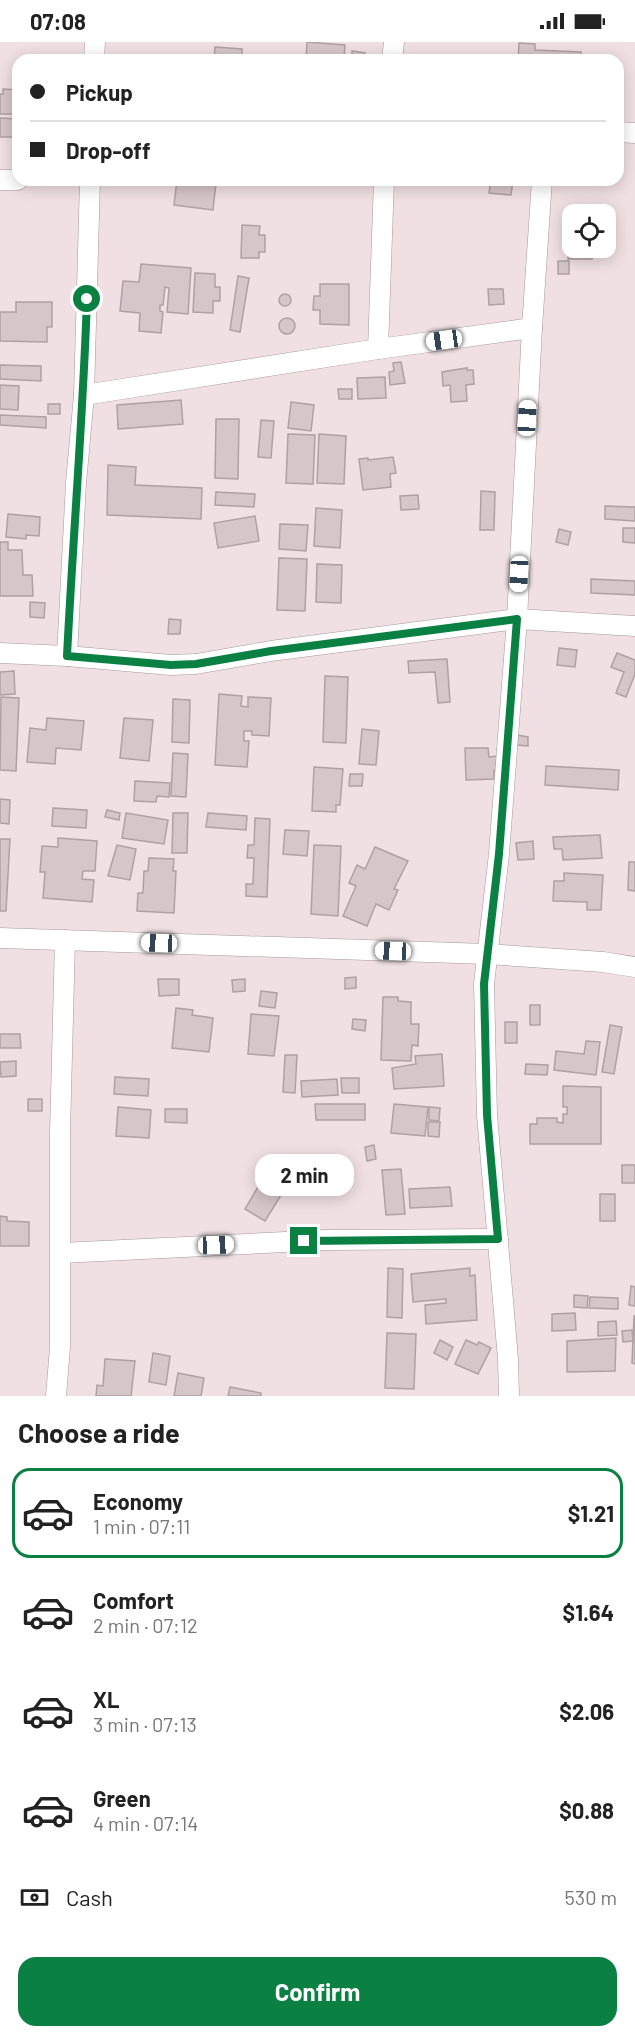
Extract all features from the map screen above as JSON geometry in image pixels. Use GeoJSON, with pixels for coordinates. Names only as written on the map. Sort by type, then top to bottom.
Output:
{"type":"FeatureCollection","features":[{"type":"Feature","properties":{"kind":"street"},"geometry":{"type":"LineString","coordinates":[[67,656],[76,483],[84,395],[90,186]]}},
{"type":"Feature","properties":{"kind":"street"},"geometry":{"type":"LineString","coordinates":[[378,349],[384,186]]}},
{"type":"Feature","properties":{"kind":"street"},"geometry":{"type":"LineString","coordinates":[[509,1396],[508,1359],[487,1115],[484,996],[498,864],[517,619],[542,186]]}},
{"type":"Feature","properties":{"kind":"street"},"geometry":{"type":"LineString","coordinates":[[84,395],[378,349],[532,328]]}},
{"type":"Feature","properties":{"kind":"street"},"geometry":{"type":"LineString","coordinates":[[0,653],[171,665],[196,664],[271,651],[517,619],[635,626]]}},
{"type":"Feature","properties":{"kind":"street"},"geometry":{"type":"LineString","coordinates":[[0,938],[487,954],[603,962],[635,967]]}},
{"type":"Feature","properties":{"kind":"street"},"geometry":{"type":"LineString","coordinates":[[56,1396],[60,1347],[60,1133],[65,940]]}},
{"type":"Feature","properties":{"kind":"street"},"geometry":{"type":"LineString","coordinates":[[61,1253],[326,1240],[498,1239]]}},
{"type":"Feature","properties":{"kind":"building"},"geometry":{"type":"Polygon","coordinates":[[[307,42],[345,45],[344,54],[306,54],[307,42]]]}},
{"type":"Feature","properties":{"kind":"building"},"geometry":{"type":"Polygon","coordinates":[[[519,43],[535,44],[535,50],[581,52],[581,54],[518,54],[519,43]]]}},
{"type":"Feature","properties":{"kind":"building"},"geometry":{"type":"Polygon","coordinates":[[[215,47],[242,49],[242,54],[214,54],[215,47]]]}},
{"type":"Feature","properties":{"kind":"building"},"geometry":{"type":"Polygon","coordinates":[[[352,51],[365,53],[365,54],[352,54],[352,51]]]}},
{"type":"Feature","properties":{"kind":"building"},"geometry":{"type":"Polygon","coordinates":[[[3,89],[12,90],[12,114],[0,114],[0,94],[3,94],[3,89]]]}},
{"type":"Feature","properties":{"kind":"building"},"geometry":{"type":"Polygon","coordinates":[[[0,118],[12,119],[12,137],[0,137],[0,118]]]}},
{"type":"Feature","properties":{"kind":"building"},"geometry":{"type":"Polygon","coordinates":[[[176,186],[216,186],[213,210],[174,205],[176,186]]]}},
{"type":"Feature","properties":{"kind":"building"},"geometry":{"type":"Polygon","coordinates":[[[490,186],[512,186],[511,195],[489,193],[490,186]]]}},
{"type":"Feature","properties":{"kind":"building"},"geometry":{"type":"Polygon","coordinates":[[[242,225],[260,226],[259,235],[265,235],[265,252],[259,252],[259,258],[241,258],[242,225]]]}},
{"type":"Feature","properties":{"kind":"building"},"geometry":{"type":"Polygon","coordinates":[[[568,258],[592,258],[592,259],[568,258]]]}},
{"type":"Feature","properties":{"kind":"building"},"geometry":{"type":"Polygon","coordinates":[[[558,261],[569,261],[569,274],[558,274],[558,261]]]}},
{"type":"Feature","properties":{"kind":"building"},"geometry":{"type":"Polygon","coordinates":[[[141,264],[191,268],[188,314],[167,312],[169,288],[165,287],[163,305],[160,305],[160,311],[163,312],[161,333],[139,331],[140,313],[120,311],[123,281],[139,282],[141,264]]]}},
{"type":"Feature","properties":{"kind":"building"},"geometry":{"type":"Polygon","coordinates":[[[195,273],[215,274],[215,287],[220,287],[220,301],[213,301],[213,313],[193,312],[195,273]]]}},
{"type":"Feature","properties":{"kind":"building"},"geometry":{"type":"Polygon","coordinates":[[[238,276],[249,278],[240,332],[230,330],[238,276]]]}},
{"type":"Feature","properties":{"kind":"building"},"geometry":{"type":"Polygon","coordinates":[[[320,284],[349,284],[349,325],[320,324],[320,310],[313,310],[314,296],[320,296],[320,284]]]}},
{"type":"Feature","properties":{"kind":"building"},"geometry":{"type":"Polygon","coordinates":[[[488,289],[503,289],[504,304],[489,305],[488,289]]]}},
{"type":"Feature","properties":{"kind":"building"},"geometry":{"type":"Polygon","coordinates":[[[287,294],[291,300],[287,306],[283,306],[279,298],[287,294]]]}},
{"type":"Feature","properties":{"kind":"building"},"geometry":{"type":"Polygon","coordinates":[[[16,302],[52,302],[52,327],[47,327],[47,342],[0,341],[0,312],[16,312],[16,302]]]}},
{"type":"Feature","properties":{"kind":"building"},"geometry":{"type":"Polygon","coordinates":[[[287,318],[295,326],[287,334],[279,326],[287,318]]]}},
{"type":"Feature","properties":{"kind":"building"},"geometry":{"type":"Polygon","coordinates":[[[401,362],[405,383],[390,385],[389,372],[394,371],[393,363],[401,362]]]}},
{"type":"Feature","properties":{"kind":"building"},"geometry":{"type":"Polygon","coordinates":[[[0,365],[41,366],[41,381],[0,379],[0,365]]]}},
{"type":"Feature","properties":{"kind":"building"},"geometry":{"type":"Polygon","coordinates":[[[467,368],[467,370],[473,370],[474,384],[466,385],[467,401],[451,402],[450,385],[443,386],[442,372],[467,368]]]}},
{"type":"Feature","properties":{"kind":"building"},"geometry":{"type":"Polygon","coordinates":[[[385,377],[386,398],[358,399],[357,378],[385,377]]]}},
{"type":"Feature","properties":{"kind":"building"},"geometry":{"type":"Polygon","coordinates":[[[0,385],[19,386],[18,410],[0,409],[0,385]]]}},
{"type":"Feature","properties":{"kind":"building"},"geometry":{"type":"Polygon","coordinates":[[[338,389],[352,389],[352,399],[339,399],[338,389]]]}},
{"type":"Feature","properties":{"kind":"building"},"geometry":{"type":"Polygon","coordinates":[[[181,400],[183,424],[118,429],[117,405],[181,400]]]}},
{"type":"Feature","properties":{"kind":"building"},"geometry":{"type":"Polygon","coordinates":[[[291,402],[314,405],[311,431],[288,428],[291,402]]]}},
{"type":"Feature","properties":{"kind":"building"},"geometry":{"type":"Polygon","coordinates":[[[48,404],[60,404],[60,414],[48,414],[48,404]]]}},
{"type":"Feature","properties":{"kind":"building"},"geometry":{"type":"Polygon","coordinates":[[[0,415],[46,417],[46,428],[0,425],[0,415]]]}},
{"type":"Feature","properties":{"kind":"building"},"geometry":{"type":"Polygon","coordinates":[[[216,419],[239,419],[238,479],[215,478],[216,419]]]}},
{"type":"Feature","properties":{"kind":"building"},"geometry":{"type":"Polygon","coordinates":[[[261,420],[274,421],[271,458],[258,457],[261,420]]]}},
{"type":"Feature","properties":{"kind":"building"},"geometry":{"type":"Polygon","coordinates":[[[288,434],[315,435],[313,484],[286,483],[288,434]]]}},
{"type":"Feature","properties":{"kind":"building"},"geometry":{"type":"Polygon","coordinates":[[[319,434],[346,436],[344,484],[317,483],[319,434]]]}},
{"type":"Feature","properties":{"kind":"building"},"geometry":{"type":"Polygon","coordinates":[[[393,457],[396,473],[390,474],[391,487],[363,490],[359,459],[393,457]]]}},
{"type":"Feature","properties":{"kind":"building"},"geometry":{"type":"Polygon","coordinates":[[[108,465],[136,467],[135,485],[202,488],[201,519],[107,515],[108,465]]]}},
{"type":"Feature","properties":{"kind":"building"},"geometry":{"type":"Polygon","coordinates":[[[481,491],[495,492],[494,530],[480,530],[481,491]]]}},
{"type":"Feature","properties":{"kind":"building"},"geometry":{"type":"Polygon","coordinates":[[[216,492],[255,494],[254,507],[215,505],[216,492]]]}},
{"type":"Feature","properties":{"kind":"building"},"geometry":{"type":"Polygon","coordinates":[[[418,495],[419,509],[401,510],[400,496],[418,495]]]}},
{"type":"Feature","properties":{"kind":"building"},"geometry":{"type":"Polygon","coordinates":[[[605,506],[635,507],[635,521],[605,519],[605,506]]]}},
{"type":"Feature","properties":{"kind":"building"},"geometry":{"type":"Polygon","coordinates":[[[316,508],[342,510],[340,548],[314,546],[316,508]]]}},
{"type":"Feature","properties":{"kind":"building"},"geometry":{"type":"Polygon","coordinates":[[[8,514],[40,517],[39,536],[26,535],[26,539],[6,537],[8,514]]]}},
{"type":"Feature","properties":{"kind":"building"},"geometry":{"type":"Polygon","coordinates":[[[255,516],[259,541],[218,548],[214,523],[255,516]]]}},
{"type":"Feature","properties":{"kind":"building"},"geometry":{"type":"Polygon","coordinates":[[[280,524],[308,525],[306,551],[279,549],[280,524]]]}},
{"type":"Feature","properties":{"kind":"building"},"geometry":{"type":"Polygon","coordinates":[[[623,528],[635,528],[635,543],[623,542],[623,528]]]}},
{"type":"Feature","properties":{"kind":"building"},"geometry":{"type":"Polygon","coordinates":[[[559,529],[571,532],[568,545],[556,542],[559,529]]]}},
{"type":"Feature","properties":{"kind":"building"},"geometry":{"type":"Polygon","coordinates":[[[0,542],[8,542],[8,550],[22,550],[23,575],[32,575],[33,596],[0,596],[0,542]]]}},
{"type":"Feature","properties":{"kind":"building"},"geometry":{"type":"Polygon","coordinates":[[[279,558],[307,559],[305,611],[277,610],[279,558]]]}},
{"type":"Feature","properties":{"kind":"building"},"geometry":{"type":"Polygon","coordinates":[[[317,564],[342,565],[341,603],[316,602],[317,564]]]}},
{"type":"Feature","properties":{"kind":"building"},"geometry":{"type":"Polygon","coordinates":[[[591,579],[635,581],[635,595],[591,593],[591,579]]]}},
{"type":"Feature","properties":{"kind":"building"},"geometry":{"type":"Polygon","coordinates":[[[30,602],[45,603],[44,618],[30,617],[30,602]]]}},
{"type":"Feature","properties":{"kind":"building"},"geometry":{"type":"Polygon","coordinates":[[[169,619],[181,620],[180,634],[168,634],[169,619]]]}},
{"type":"Feature","properties":{"kind":"building"},"geometry":{"type":"Polygon","coordinates":[[[559,648],[577,650],[575,667],[557,665],[559,648]]]}},
{"type":"Feature","properties":{"kind":"building"},"geometry":{"type":"Polygon","coordinates":[[[617,653],[635,660],[635,674],[626,697],[616,693],[624,672],[611,667],[617,653]]]}},
{"type":"Feature","properties":{"kind":"building"},"geometry":{"type":"Polygon","coordinates":[[[447,659],[450,702],[438,703],[435,672],[409,673],[408,661],[447,659]]]}},
{"type":"Feature","properties":{"kind":"building"},"geometry":{"type":"Polygon","coordinates":[[[14,671],[15,694],[0,695],[0,672],[14,671]]]}},
{"type":"Feature","properties":{"kind":"building"},"geometry":{"type":"Polygon","coordinates":[[[325,676],[348,677],[346,743],[323,742],[325,676]]]}},
{"type":"Feature","properties":{"kind":"building"},"geometry":{"type":"Polygon","coordinates":[[[219,694],[242,696],[241,706],[248,707],[248,697],[271,698],[269,736],[252,735],[252,731],[244,731],[244,741],[249,741],[247,767],[215,765],[219,694]]]}},
{"type":"Feature","properties":{"kind":"building"},"geometry":{"type":"Polygon","coordinates":[[[1,697],[19,698],[16,771],[0,770],[1,697]]]}},
{"type":"Feature","properties":{"kind":"building"},"geometry":{"type":"Polygon","coordinates":[[[173,699],[190,700],[189,743],[172,742],[173,699]]]}},
{"type":"Feature","properties":{"kind":"building"},"geometry":{"type":"Polygon","coordinates":[[[47,718],[84,721],[81,750],[56,748],[55,764],[27,762],[30,728],[46,730],[47,718]]]}},
{"type":"Feature","properties":{"kind":"building"},"geometry":{"type":"Polygon","coordinates":[[[124,718],[153,720],[149,761],[120,758],[124,718]]]}},
{"type":"Feature","properties":{"kind":"building"},"geometry":{"type":"Polygon","coordinates":[[[362,729],[379,731],[376,765],[359,764],[362,729]]]}},
{"type":"Feature","properties":{"kind":"building"},"geometry":{"type":"Polygon","coordinates":[[[517,735],[528,737],[528,746],[516,745],[517,735]]]}},
{"type":"Feature","properties":{"kind":"building"},"geometry":{"type":"Polygon","coordinates":[[[465,748],[488,748],[489,757],[497,756],[498,770],[494,770],[494,779],[466,780],[465,748]]]}},
{"type":"Feature","properties":{"kind":"building"},"geometry":{"type":"Polygon","coordinates":[[[173,753],[188,754],[186,797],[171,796],[173,753]]]}},
{"type":"Feature","properties":{"kind":"building"},"geometry":{"type":"Polygon","coordinates":[[[546,766],[619,770],[618,790],[545,785],[546,766]]]}},
{"type":"Feature","properties":{"kind":"building"},"geometry":{"type":"Polygon","coordinates":[[[314,767],[343,769],[340,805],[336,805],[336,812],[312,811],[314,767]]]}},
{"type":"Feature","properties":{"kind":"building"},"geometry":{"type":"Polygon","coordinates":[[[350,774],[363,774],[362,786],[349,786],[350,774]]]}},
{"type":"Feature","properties":{"kind":"building"},"geometry":{"type":"Polygon","coordinates":[[[135,781],[170,783],[169,797],[157,796],[156,802],[134,801],[135,781]]]}},
{"type":"Feature","properties":{"kind":"building"},"geometry":{"type":"Polygon","coordinates":[[[0,799],[10,800],[9,824],[0,823],[0,799]]]}},
{"type":"Feature","properties":{"kind":"building"},"geometry":{"type":"Polygon","coordinates":[[[53,808],[87,810],[86,828],[52,826],[53,808]]]}},
{"type":"Feature","properties":{"kind":"building"},"geometry":{"type":"Polygon","coordinates":[[[107,810],[120,813],[119,820],[105,817],[107,810]]]}},
{"type":"Feature","properties":{"kind":"building"},"geometry":{"type":"Polygon","coordinates":[[[126,813],[168,820],[164,844],[122,838],[126,813]]]}},
{"type":"Feature","properties":{"kind":"building"},"geometry":{"type":"Polygon","coordinates":[[[173,813],[188,813],[187,853],[172,853],[173,813]]]}},
{"type":"Feature","properties":{"kind":"building"},"geometry":{"type":"Polygon","coordinates":[[[208,813],[247,816],[246,830],[206,827],[208,813]]]}},
{"type":"Feature","properties":{"kind":"building"},"geometry":{"type":"Polygon","coordinates":[[[255,818],[270,819],[267,897],[246,896],[246,884],[253,884],[254,858],[247,858],[248,845],[254,845],[255,818]]]}},
{"type":"Feature","properties":{"kind":"building"},"geometry":{"type":"Polygon","coordinates":[[[285,830],[309,831],[307,856],[283,854],[285,830]]]}},
{"type":"Feature","properties":{"kind":"building"},"geometry":{"type":"Polygon","coordinates":[[[600,835],[602,858],[563,860],[562,849],[554,849],[553,837],[600,835]]]}},
{"type":"Feature","properties":{"kind":"building"},"geometry":{"type":"Polygon","coordinates":[[[58,838],[97,841],[95,871],[83,871],[82,879],[94,880],[92,902],[43,898],[45,872],[40,872],[42,846],[58,847],[58,838]]]}},
{"type":"Feature","properties":{"kind":"building"},"geometry":{"type":"Polygon","coordinates":[[[0,839],[10,839],[6,911],[0,911],[0,839]]]}},
{"type":"Feature","properties":{"kind":"building"},"geometry":{"type":"Polygon","coordinates":[[[533,841],[534,859],[518,860],[516,843],[533,841]]]}},
{"type":"Feature","properties":{"kind":"building"},"geometry":{"type":"Polygon","coordinates":[[[117,845],[136,849],[130,880],[108,876],[117,845]]]}},
{"type":"Feature","properties":{"kind":"building"},"geometry":{"type":"Polygon","coordinates":[[[314,845],[341,846],[338,916],[311,914],[314,845]]]}},
{"type":"Feature","properties":{"kind":"building"},"geometry":{"type":"Polygon","coordinates":[[[375,847],[408,861],[394,889],[398,890],[389,910],[376,904],[367,926],[343,916],[356,886],[349,883],[357,865],[365,869],[375,847]]]}},
{"type":"Feature","properties":{"kind":"building"},"geometry":{"type":"Polygon","coordinates":[[[149,858],[174,859],[173,871],[176,871],[174,913],[137,911],[138,893],[143,893],[144,871],[148,871],[149,858]]]}},
{"type":"Feature","properties":{"kind":"building"},"geometry":{"type":"Polygon","coordinates":[[[629,862],[635,862],[635,891],[628,890],[629,862]]]}},
{"type":"Feature","properties":{"kind":"building"},"geometry":{"type":"Polygon","coordinates":[[[564,873],[603,875],[601,910],[587,910],[587,902],[553,901],[554,881],[564,881],[564,873]]]}},
{"type":"Feature","properties":{"kind":"building"},"geometry":{"type":"Polygon","coordinates":[[[356,977],[356,988],[345,989],[345,978],[356,977]]]}},
{"type":"Feature","properties":{"kind":"building"},"geometry":{"type":"Polygon","coordinates":[[[158,979],[179,979],[179,995],[159,996],[158,979]]]}},
{"type":"Feature","properties":{"kind":"building"},"geometry":{"type":"Polygon","coordinates":[[[245,979],[245,991],[233,992],[232,980],[245,979]]]}},
{"type":"Feature","properties":{"kind":"building"},"geometry":{"type":"Polygon","coordinates":[[[261,991],[277,993],[275,1008],[259,1006],[261,991]]]}},
{"type":"Feature","properties":{"kind":"building"},"geometry":{"type":"Polygon","coordinates":[[[383,997],[398,997],[398,1001],[411,1002],[411,1024],[419,1024],[418,1046],[412,1045],[411,1061],[381,1060],[383,997]]]}},
{"type":"Feature","properties":{"kind":"building"},"geometry":{"type":"Polygon","coordinates":[[[530,1005],[540,1005],[540,1025],[530,1025],[530,1005]]]}},
{"type":"Feature","properties":{"kind":"building"},"geometry":{"type":"Polygon","coordinates":[[[176,1008],[193,1010],[192,1015],[213,1018],[209,1052],[172,1048],[176,1008]]]}},
{"type":"Feature","properties":{"kind":"building"},"geometry":{"type":"Polygon","coordinates":[[[251,1014],[279,1016],[274,1056],[248,1054],[251,1014]]]}},
{"type":"Feature","properties":{"kind":"building"},"geometry":{"type":"Polygon","coordinates":[[[353,1019],[366,1020],[365,1031],[352,1029],[353,1019]]]}},
{"type":"Feature","properties":{"kind":"building"},"geometry":{"type":"Polygon","coordinates":[[[505,1022],[517,1022],[517,1043],[505,1043],[505,1022]]]}},
{"type":"Feature","properties":{"kind":"building"},"geometry":{"type":"Polygon","coordinates":[[[610,1025],[622,1027],[614,1074],[602,1072],[610,1025]]]}},
{"type":"Feature","properties":{"kind":"building"},"geometry":{"type":"Polygon","coordinates":[[[0,1034],[20,1034],[21,1048],[0,1048],[0,1034]]]}},
{"type":"Feature","properties":{"kind":"building"},"geometry":{"type":"Polygon","coordinates":[[[586,1041],[600,1042],[596,1075],[554,1070],[556,1051],[584,1054],[586,1041]]]}},
{"type":"Feature","properties":{"kind":"building"},"geometry":{"type":"Polygon","coordinates":[[[442,1054],[444,1086],[394,1089],[392,1068],[416,1064],[415,1056],[442,1054]]]}},
{"type":"Feature","properties":{"kind":"building"},"geometry":{"type":"Polygon","coordinates":[[[285,1055],[297,1055],[295,1093],[283,1092],[285,1055]]]}},
{"type":"Feature","properties":{"kind":"building"},"geometry":{"type":"Polygon","coordinates":[[[16,1061],[16,1076],[1,1077],[0,1062],[16,1061]]]}},
{"type":"Feature","properties":{"kind":"building"},"geometry":{"type":"Polygon","coordinates":[[[526,1064],[548,1065],[547,1075],[525,1074],[526,1064]]]}},
{"type":"Feature","properties":{"kind":"building"},"geometry":{"type":"Polygon","coordinates":[[[115,1077],[149,1079],[148,1096],[114,1094],[115,1077]]]}},
{"type":"Feature","properties":{"kind":"building"},"geometry":{"type":"Polygon","coordinates":[[[341,1078],[359,1078],[359,1093],[342,1093],[341,1078]]]}},
{"type":"Feature","properties":{"kind":"building"},"geometry":{"type":"Polygon","coordinates":[[[337,1079],[338,1095],[302,1097],[301,1081],[337,1079]]]}},
{"type":"Feature","properties":{"kind":"building"},"geometry":{"type":"Polygon","coordinates":[[[563,1086],[601,1087],[601,1144],[530,1144],[530,1124],[537,1124],[537,1118],[557,1118],[557,1122],[563,1123],[563,1114],[567,1114],[567,1107],[563,1107],[563,1086]]]}},
{"type":"Feature","properties":{"kind":"building"},"geometry":{"type":"Polygon","coordinates":[[[28,1099],[42,1099],[42,1111],[28,1111],[28,1099]]]}},
{"type":"Feature","properties":{"kind":"building"},"geometry":{"type":"Polygon","coordinates":[[[315,1104],[365,1104],[365,1120],[316,1120],[315,1104]]]}},
{"type":"Feature","properties":{"kind":"building"},"geometry":{"type":"Polygon","coordinates":[[[394,1104],[428,1107],[425,1136],[391,1133],[394,1104]]]}},
{"type":"Feature","properties":{"kind":"building"},"geometry":{"type":"Polygon","coordinates":[[[118,1107],[151,1110],[149,1138],[116,1136],[118,1107]]]}},
{"type":"Feature","properties":{"kind":"building"},"geometry":{"type":"Polygon","coordinates":[[[429,1107],[440,1108],[439,1121],[429,1120],[429,1107]]]}},
{"type":"Feature","properties":{"kind":"building"},"geometry":{"type":"Polygon","coordinates":[[[165,1109],[187,1109],[187,1123],[165,1122],[165,1109]]]}},
{"type":"Feature","properties":{"kind":"building"},"geometry":{"type":"Polygon","coordinates":[[[428,1122],[440,1122],[439,1137],[428,1136],[428,1122]]]}},
{"type":"Feature","properties":{"kind":"building"},"geometry":{"type":"Polygon","coordinates":[[[374,1145],[376,1159],[367,1161],[365,1147],[374,1145]]]}},
{"type":"Feature","properties":{"kind":"building"},"geometry":{"type":"Polygon","coordinates":[[[622,1165],[635,1165],[635,1183],[622,1183],[622,1165]]]}},
{"type":"Feature","properties":{"kind":"building"},"geometry":{"type":"Polygon","coordinates":[[[401,1169],[405,1214],[386,1215],[382,1170],[401,1169]]]}},
{"type":"Feature","properties":{"kind":"building"},"geometry":{"type":"Polygon","coordinates":[[[262,1180],[283,1192],[265,1221],[245,1209],[262,1180]]]}},
{"type":"Feature","properties":{"kind":"building"},"geometry":{"type":"Polygon","coordinates":[[[450,1187],[452,1206],[410,1208],[409,1189],[450,1187]]]}},
{"type":"Feature","properties":{"kind":"building"},"geometry":{"type":"Polygon","coordinates":[[[600,1194],[615,1194],[615,1221],[600,1221],[600,1194]]]}},
{"type":"Feature","properties":{"kind":"building"},"geometry":{"type":"Polygon","coordinates":[[[0,1216],[7,1217],[7,1221],[29,1222],[29,1246],[0,1246],[0,1216]]]}},
{"type":"Feature","properties":{"kind":"building"},"geometry":{"type":"Polygon","coordinates":[[[388,1268],[403,1269],[402,1318],[387,1317],[388,1268]]]}},
{"type":"Feature","properties":{"kind":"building"},"geometry":{"type":"Polygon","coordinates":[[[470,1268],[470,1276],[475,1275],[477,1320],[426,1324],[425,1305],[446,1303],[446,1299],[413,1302],[411,1274],[470,1268]]]}},
{"type":"Feature","properties":{"kind":"building"},"geometry":{"type":"Polygon","coordinates":[[[631,1286],[635,1287],[635,1306],[629,1305],[631,1286]]]}},
{"type":"Feature","properties":{"kind":"building"},"geometry":{"type":"Polygon","coordinates":[[[574,1295],[588,1296],[587,1308],[574,1307],[574,1295]]]}},
{"type":"Feature","properties":{"kind":"building"},"geometry":{"type":"Polygon","coordinates":[[[590,1297],[618,1298],[618,1309],[589,1308],[590,1297]]]}},
{"type":"Feature","properties":{"kind":"building"},"geometry":{"type":"Polygon","coordinates":[[[575,1313],[576,1330],[552,1331],[552,1314],[575,1313]]]}},
{"type":"Feature","properties":{"kind":"building"},"geometry":{"type":"Polygon","coordinates":[[[635,1316],[635,1364],[632,1363],[635,1316]]]}},
{"type":"Feature","properties":{"kind":"building"},"geometry":{"type":"Polygon","coordinates":[[[616,1321],[617,1335],[598,1336],[598,1322],[616,1321]]]}},
{"type":"Feature","properties":{"kind":"building"},"geometry":{"type":"Polygon","coordinates":[[[632,1330],[633,1341],[623,1342],[622,1331],[632,1330]]]}},
{"type":"Feature","properties":{"kind":"building"},"geometry":{"type":"Polygon","coordinates":[[[387,1333],[416,1334],[414,1389],[385,1388],[387,1333]]]}},
{"type":"Feature","properties":{"kind":"building"},"geometry":{"type":"Polygon","coordinates":[[[616,1338],[615,1371],[567,1372],[567,1341],[616,1338]]]}},
{"type":"Feature","properties":{"kind":"building"},"geometry":{"type":"Polygon","coordinates":[[[440,1340],[453,1347],[447,1360],[434,1353],[440,1340]]]}},
{"type":"Feature","properties":{"kind":"building"},"geometry":{"type":"Polygon","coordinates":[[[466,1340],[477,1345],[479,1342],[491,1348],[478,1374],[455,1364],[466,1340]]]}},
{"type":"Feature","properties":{"kind":"building"},"geometry":{"type":"Polygon","coordinates":[[[153,1353],[170,1356],[166,1385],[149,1382],[153,1353]]]}},
{"type":"Feature","properties":{"kind":"building"},"geometry":{"type":"Polygon","coordinates":[[[105,1359],[135,1361],[131,1396],[96,1396],[97,1385],[103,1386],[105,1359]]]}},
{"type":"Feature","properties":{"kind":"building"},"geometry":{"type":"Polygon","coordinates":[[[178,1373],[204,1378],[201,1396],[174,1396],[178,1373]]]}},
{"type":"Feature","properties":{"kind":"building"},"geometry":{"type":"Polygon","coordinates":[[[230,1387],[261,1393],[261,1396],[228,1396],[230,1387]]]}},
{"type":"Feature","properties":{"kind":"route"},"geometry":{"type":"LineString","coordinates":[[87,299],[84,395],[76,483],[67,656],[171,665],[196,664],[271,651],[517,619],[499,854],[484,984],[487,1115],[498,1239],[304,1241]]}}]}
